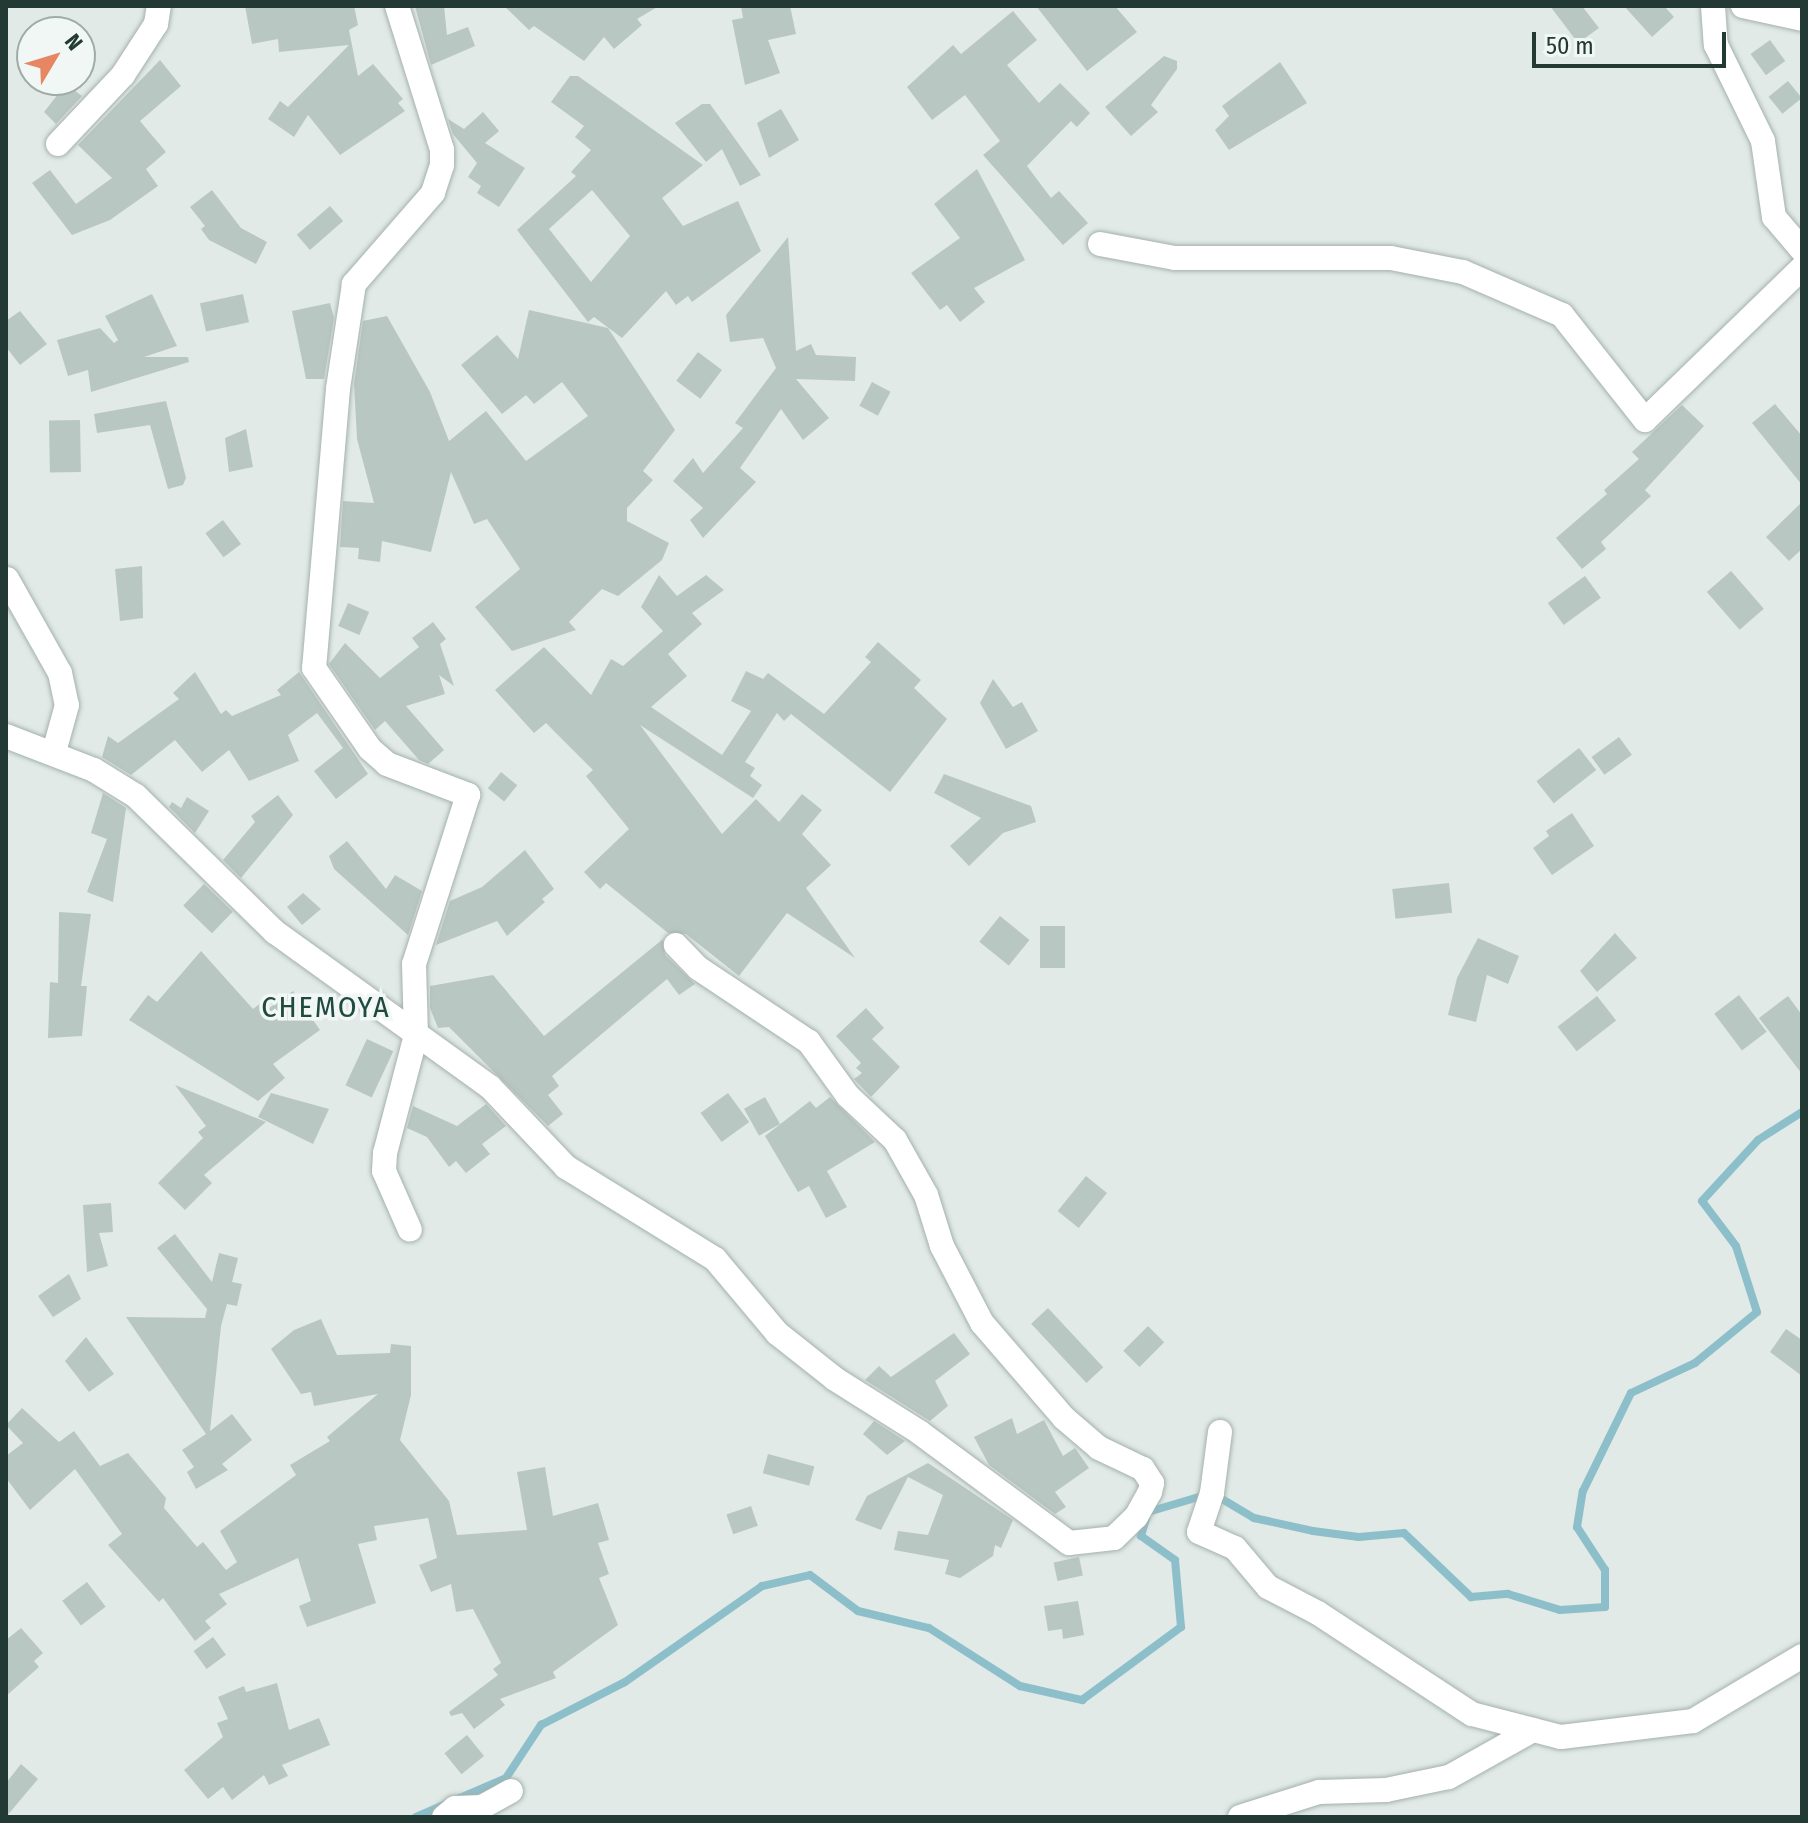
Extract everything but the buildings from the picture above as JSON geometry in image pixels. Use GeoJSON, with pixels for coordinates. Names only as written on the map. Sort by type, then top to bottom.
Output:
{"type":"FeatureCollection","features":[{"type":"Feature","properties":{"kind":"street"},"geometry":{"type":"LineString","coordinates":[[58,144],[123,75],[156,24],[159,6]]}},
{"type":"Feature","properties":{"kind":"street"},"geometry":{"type":"LineString","coordinates":[[397,6],[442,150],[442,165],[433,193],[354,284],[338,389],[314,668],[370,749],[387,764],[468,795],[414,964],[416,1035],[384,1171],[410,1230]]}},
{"type":"Feature","properties":{"kind":"street"},"geometry":{"type":"LineString","coordinates":[[1713,6],[1716,45],[1763,141],[1774,217],[1802,250]]}},
{"type":"Feature","properties":{"kind":"street"},"geometry":{"type":"LineString","coordinates":[[1743,6],[1802,19]]}},
{"type":"Feature","properties":{"kind":"street"},"geometry":{"type":"LineString","coordinates":[[1100,244],[1175,258],[1391,258],[1463,272],[1562,315],[1645,420],[1802,268]]}},
{"type":"Feature","properties":{"kind":"street"},"geometry":{"type":"LineString","coordinates":[[7,579],[60,673],[67,705],[54,752]]}},
{"type":"Feature","properties":{"kind":"street"},"geometry":{"type":"LineString","coordinates":[[6,736],[54,752],[136,796],[275,932],[490,1087],[566,1167],[715,1259],[777,1333],[835,1379],[919,1432],[1069,1543],[1114,1538],[1136,1517],[1150,1492],[1152,1483],[1143,1469],[1099,1448],[1064,1418],[982,1323],[942,1246],[926,1195],[895,1140],[848,1096],[809,1042],[698,968],[676,945]]}},
{"type":"Feature","properties":{"kind":"street"},"geometry":{"type":"LineString","coordinates":[[1220,1432],[1212,1493],[1199,1532],[1235,1548],[1268,1587],[1318,1613],[1472,1714],[1561,1737],[1693,1721],[1802,1656]]}},
{"type":"Feature","properties":{"kind":"street"},"geometry":{"type":"LineString","coordinates":[[1240,1817],[1319,1792],[1386,1790],[1449,1777],[1533,1730]]}},
{"type":"Feature","properties":{"kind":"street"},"geometry":{"type":"LineString","coordinates":[[444,1817],[455,1808],[482,1807],[511,1791]]}},
{"type":"Feature","properties":{"kind":"waterway"},"geometry":{"type":"LineString","coordinates":[[416,1817],[506,1778],[541,1725],[625,1682],[762,1586],[810,1575],[858,1611],[929,1628],[1020,1686],[1082,1700],[1181,1627],[1175,1560],[1141,1536],[1148,1512],[1212,1493],[1254,1518],[1313,1531],[1359,1537],[1404,1533],[1471,1597],[1508,1594],[1560,1610],[1605,1607],[1605,1570],[1577,1527],[1583,1491],[1631,1393],[1695,1363],[1757,1312],[1736,1246],[1702,1201],[1758,1140],[1802,1112]]}},
{"type":"Feature","properties":{"kind":"district","name":"CHEMOYA"},"geometry":{"type":"Point","coordinates":[326,1007]}}]}
